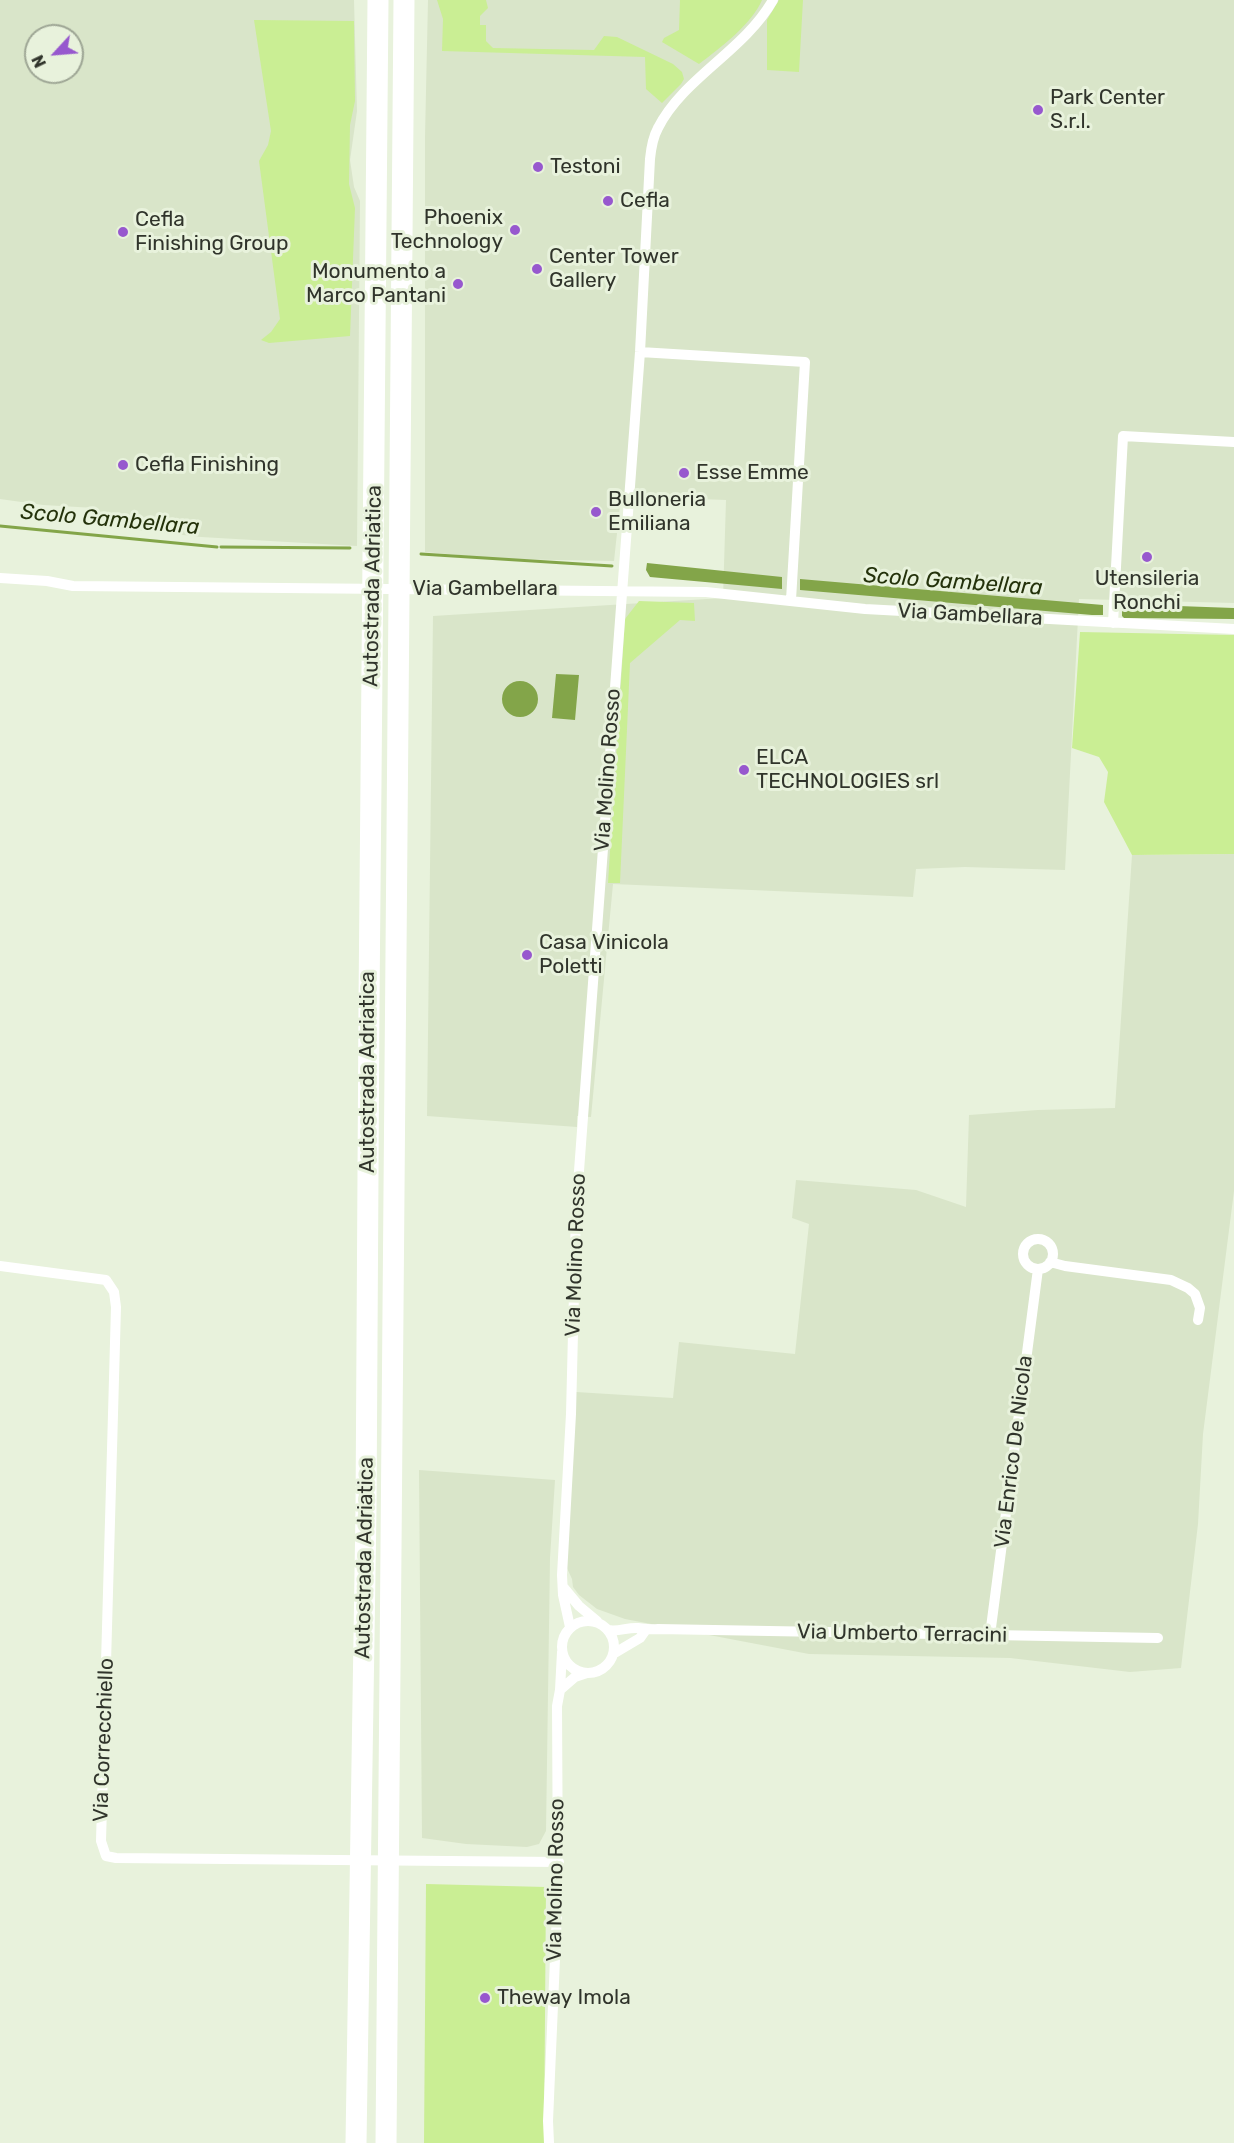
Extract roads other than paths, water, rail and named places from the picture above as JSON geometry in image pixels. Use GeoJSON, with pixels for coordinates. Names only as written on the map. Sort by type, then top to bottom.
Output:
{"type":"FeatureCollection","features":[{"type":"Feature","properties":{"kind":"highway","name":"Autostrada Adriatica"},"geometry":{"type":"LineString","coordinates":[[356,2143],[366,1498],[378,0]]}},
{"type":"Feature","properties":{"kind":"highway","name":"Autostrada Adriatica"},"geometry":{"type":"LineString","coordinates":[[386,2143],[404,0]]}},
{"type":"Feature","properties":{"kind":"street","name":"Via Molino Rosso"},"geometry":{"type":"LineString","coordinates":[[570,1627],[563,1595],[562,1575],[571,1414],[576,1211],[640,352],[650,159],[657,129],[669,110],[683,94],[748,35],[772,0]]}},
{"type":"Feature","properties":{"kind":"street"},"geometry":{"type":"LineString","coordinates":[[640,352],[805,362],[791,600]]}},
{"type":"Feature","properties":{"kind":"street"},"geometry":{"type":"LineString","coordinates":[[1113,623],[1123,436],[1234,442]]}},
{"type":"Feature","properties":{"kind":"street","name":"Via Gambellara"},"geometry":{"type":"LineString","coordinates":[[0,578],[47,581],[73,586],[706,592],[865,609],[1234,629]]}},
{"type":"Feature","properties":{"kind":"street"},"geometry":{"type":"LineString","coordinates":[[1038,1240],[1046,1242],[1052,1249],[1050,1262],[1044,1268],[1038,1269],[1029,1266],[1024,1258],[1024,1249],[1030,1242],[1038,1240]]}},
{"type":"Feature","properties":{"kind":"street"},"geometry":{"type":"LineString","coordinates":[[1050,1262],[1171,1280],[1195,1294],[1200,1308],[1198,1320]]}},
{"type":"Feature","properties":{"kind":"street","name":"Via Correcchiello"},"geometry":{"type":"LineString","coordinates":[[0,1266],[106,1281],[114,1292],[116,1307],[101,1841],[106,1856],[116,1858],[559,1862]]}},
{"type":"Feature","properties":{"kind":"street","name":"Via Enrico De Nicola"},"geometry":{"type":"LineString","coordinates":[[990,1635],[1038,1269]]}},
{"type":"Feature","properties":{"kind":"street"},"geometry":{"type":"LineString","coordinates":[[563,1586],[579,1606],[605,1628],[612,1638],[613,1654]]}},
{"type":"Feature","properties":{"kind":"street"},"geometry":{"type":"LineString","coordinates":[[587,1673],[578,1672],[570,1667],[562,1652],[564,1634],[570,1627],[586,1620],[605,1628]]}},
{"type":"Feature","properties":{"kind":"street","name":"Via Umberto Terracini"},"geometry":{"type":"LineString","coordinates":[[605,1628],[616,1632],[639,1628],[645,1631],[658,1629],[1158,1638]]}},
{"type":"Feature","properties":{"kind":"street"},"geometry":{"type":"LineString","coordinates":[[560,1690],[576,1677],[603,1668],[613,1654],[640,1638],[645,1631]]}},
{"type":"Feature","properties":{"kind":"street","name":"Via Molino Rosso"},"geometry":{"type":"LineString","coordinates":[[549,2143],[559,1862],[557,1706],[562,1652]]}},
{"type":"Feature","properties":{"kind":"waterway","name":"Scolo Gambellara"},"geometry":{"type":"LineString","coordinates":[[0,526],[217,547]]}},
{"type":"Feature","properties":{"kind":"waterway","name":"Scolo Gambellara"},"geometry":{"type":"LineString","coordinates":[[221,547],[350,548]]}},
{"type":"Feature","properties":{"kind":"waterway","name":"Scolo Gambellara"},"geometry":{"type":"LineString","coordinates":[[421,554],[612,566]]}},
{"type":"Feature","properties":{"kind":"place","name":"Park Center S.r.l."},"geometry":{"type":"Point","coordinates":[1038,110]}},
{"type":"Feature","properties":{"kind":"place","name":"Testoni"},"geometry":{"type":"Point","coordinates":[538,167]}},
{"type":"Feature","properties":{"kind":"place","name":"Cefla"},"geometry":{"type":"Point","coordinates":[608,201]}},
{"type":"Feature","properties":{"kind":"place","name":"Phoenix Technology"},"geometry":{"type":"Point","coordinates":[515,230]}},
{"type":"Feature","properties":{"kind":"place","name":"Cefla Finishing Group"},"geometry":{"type":"Point","coordinates":[123,232]}},
{"type":"Feature","properties":{"kind":"place","name":"Center Tower Gallery"},"geometry":{"type":"Point","coordinates":[537,269]}},
{"type":"Feature","properties":{"kind":"place","name":"Monumento a Marco Pantani"},"geometry":{"type":"Point","coordinates":[458,284]}},
{"type":"Feature","properties":{"kind":"place","name":"Cefla Finishing"},"geometry":{"type":"Point","coordinates":[123,465]}},
{"type":"Feature","properties":{"kind":"place","name":"Esse Emme"},"geometry":{"type":"Point","coordinates":[684,473]}},
{"type":"Feature","properties":{"kind":"place","name":"Bulloneria Emiliana"},"geometry":{"type":"Point","coordinates":[596,512]}},
{"type":"Feature","properties":{"kind":"place","name":"Utensileria Ronchi"},"geometry":{"type":"Point","coordinates":[1147,557]}},
{"type":"Feature","properties":{"kind":"place","name":"ELCA TECHNOLOGIES srl"},"geometry":{"type":"Point","coordinates":[744,770]}},
{"type":"Feature","properties":{"kind":"place","name":"Casa Vinicola Poletti"},"geometry":{"type":"Point","coordinates":[527,955]}},
{"type":"Feature","properties":{"kind":"place","name":"Theway Imola"},"geometry":{"type":"Point","coordinates":[485,1998]}}]}
